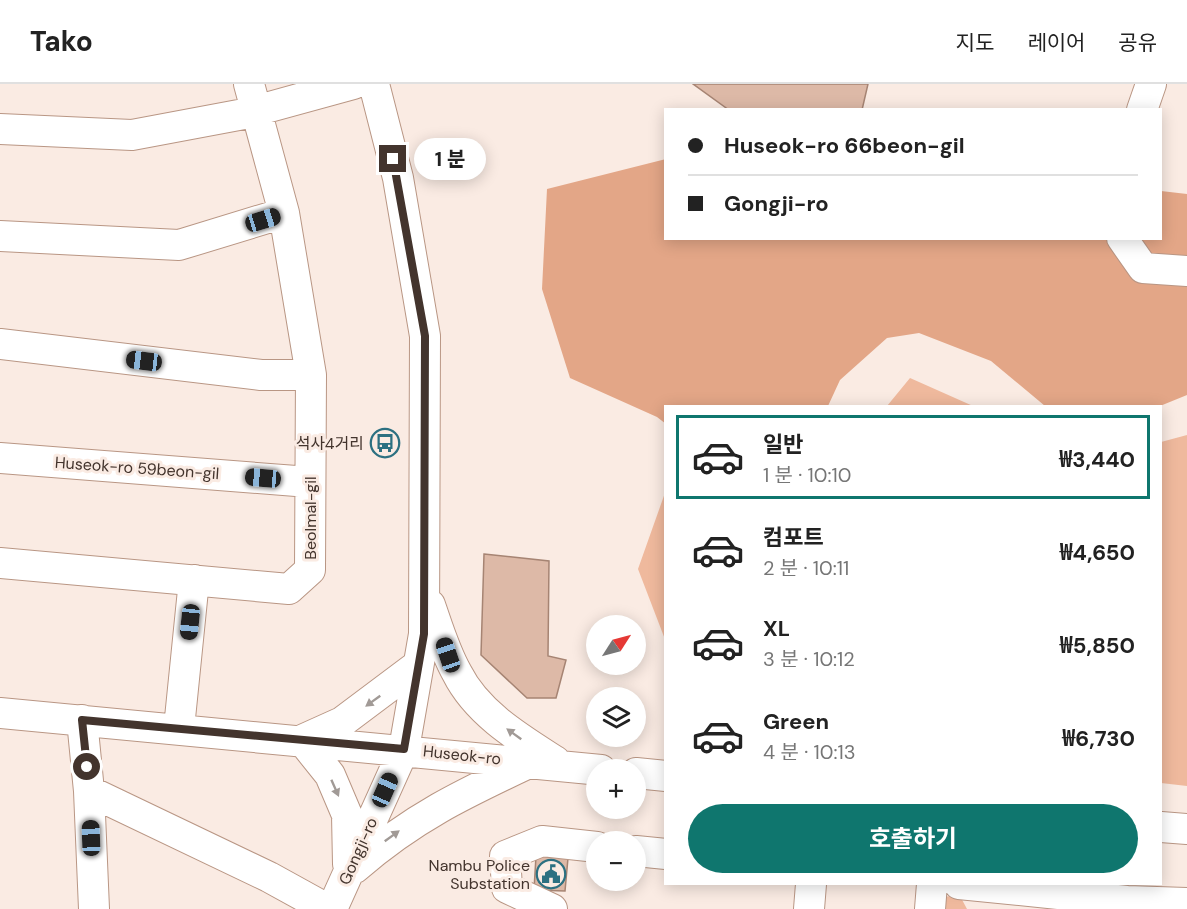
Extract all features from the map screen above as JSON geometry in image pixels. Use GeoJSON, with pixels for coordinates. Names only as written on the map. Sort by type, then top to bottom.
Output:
{"type":"FeatureCollection","features":[{"type":"Feature","properties":{"kind":"street"},"geometry":{"type":"LineString","coordinates":[[0,129],[132,135],[252,98],[353,84]]}},
{"type":"Feature","properties":{"kind":"street","name":"Gongji-ro"},"geometry":{"type":"LineString","coordinates":[[332,909],[404,749],[424,634],[425,336],[398,178],[374,84]]}},
{"type":"Feature","properties":{"kind":"street"},"geometry":{"type":"LineString","coordinates":[[1143,108],[1151,84]]}},
{"type":"Feature","properties":{"kind":"street","name":"Beolmal-gil"},"geometry":{"type":"LineString","coordinates":[[0,563],[289,589],[310,570],[311,375],[284,213],[252,98]]}},
{"type":"Feature","properties":{"kind":"street"},"geometry":{"type":"LineString","coordinates":[[0,236],[179,245],[284,213]]}},
{"type":"Feature","properties":{"kind":"street"},"geometry":{"type":"LineString","coordinates":[[1123,240],[1143,268],[1187,271]]}},
{"type":"Feature","properties":{"kind":"street"},"geometry":{"type":"LineString","coordinates":[[0,345],[261,375],[311,375]]}},
{"type":"Feature","properties":{"kind":"street","name":"Huseok-ro 59beon-gil"},"geometry":{"type":"LineString","coordinates":[[0,458],[309,482]]}},
{"type":"Feature","properties":{"kind":"street"},"geometry":{"type":"LineString","coordinates":[[179,728],[194,580]]}},
{"type":"Feature","properties":{"kind":"street"},"geometry":{"type":"LineString","coordinates":[[424,588],[458,676],[481,705],[511,733],[563,766]]}},
{"type":"Feature","properties":{"kind":"street"},"geometry":{"type":"LineString","coordinates":[[348,874],[347,815],[330,776],[303,740],[342,722],[418,664]]}},
{"type":"Feature","properties":{"kind":"street","name":"Huseok-ro"},"geometry":{"type":"LineString","coordinates":[[0,713],[404,749],[586,768]]}},
{"type":"Feature","properties":{"kind":"street"},"geometry":{"type":"LineString","coordinates":[[82,720],[90,791],[94,909]]}},
{"type":"Feature","properties":{"kind":"street"},"geometry":{"type":"LineString","coordinates":[[348,874],[391,836],[423,815],[531,762]]}},
{"type":"Feature","properties":{"kind":"street"},"geometry":{"type":"LineString","coordinates":[[646,774],[664,776]]}},
{"type":"Feature","properties":{"kind":"street"},"geometry":{"type":"LineString","coordinates":[[90,791],[270,877],[327,909]]}},
{"type":"Feature","properties":{"kind":"street"},"geometry":{"type":"LineString","coordinates":[[1162,827],[1187,830]]}},
{"type":"Feature","properties":{"kind":"street"},"geometry":{"type":"LineString","coordinates":[[552,909],[507,888],[505,856],[542,841],[586,846]]}},
{"type":"Feature","properties":{"kind":"street"},"geometry":{"type":"LineString","coordinates":[[646,852],[664,854]]}},
{"type":"Feature","properties":{"kind":"street"},"geometry":{"type":"LineString","coordinates":[[809,909],[811,885]]}},
{"type":"Feature","properties":{"kind":"street"},"geometry":{"type":"LineString","coordinates":[[930,909],[932,885]]}},
{"type":"Feature","properties":{"kind":"street"},"geometry":{"type":"LineString","coordinates":[[969,885],[981,909]]}},
{"type":"Feature","properties":{"kind":"street"},"geometry":{"type":"LineString","coordinates":[[979,885],[1187,903]]}},
{"type":"Feature","properties":{"kind":"shaded area"},"geometry":{"type":"Polygon","coordinates":[[[664,160],[664,240],[1162,240],[1162,191],[1187,194],[1187,395],[1162,405],[1044,405],[991,361],[919,333],[887,338],[840,380],[828,405],[664,405],[664,422],[657,417],[570,378],[542,289],[547,189],[664,160]]]}},
{"type":"Feature","properties":{"kind":"shaded area"},"geometry":{"type":"Polygon","coordinates":[[[910,378],[971,405],[888,405],[910,378]]]}},
{"type":"Feature","properties":{"kind":"shaded area"},"geometry":{"type":"Polygon","coordinates":[[[1187,435],[1187,786],[1162,783],[1162,442],[1187,435]]]}},
{"type":"Feature","properties":{"kind":"shaded area"},"geometry":{"type":"Polygon","coordinates":[[[664,496],[664,637],[638,569],[664,496]]]}},
{"type":"Feature","properties":{"kind":"shaded area"},"geometry":{"type":"Polygon","coordinates":[[[959,894],[967,909],[936,909],[936,899],[959,894]]]}},
{"type":"Feature","properties":{"kind":"building"},"geometry":{"type":"Polygon","coordinates":[[[693,84],[868,84],[862,108],[726,108],[693,84]]]}},
{"type":"Feature","properties":{"kind":"building"},"geometry":{"type":"Polygon","coordinates":[[[484,554],[549,561],[548,656],[566,660],[556,698],[527,698],[481,655],[484,554]]]}},
{"type":"Feature","properties":{"kind":"building","name":"Nambu Police Substation"},"geometry":{"type":"Polygon","coordinates":[[[536,856],[568,858],[565,891],[534,890],[536,856]]]}},
{"type":"Feature","properties":{"kind":"place","name":"석사4거리"},"geometry":{"type":"Point","coordinates":[385,443]}},
{"type":"Feature","properties":{"kind":"place","name":"Nambu Police Substation"},"geometry":{"type":"Point","coordinates":[551,874]}},
{"type":"Feature","properties":{"kind":"route"},"geometry":{"type":"LineString","coordinates":[[87,767],[82,720],[404,749],[424,634],[425,336],[393,159]]}}]}
